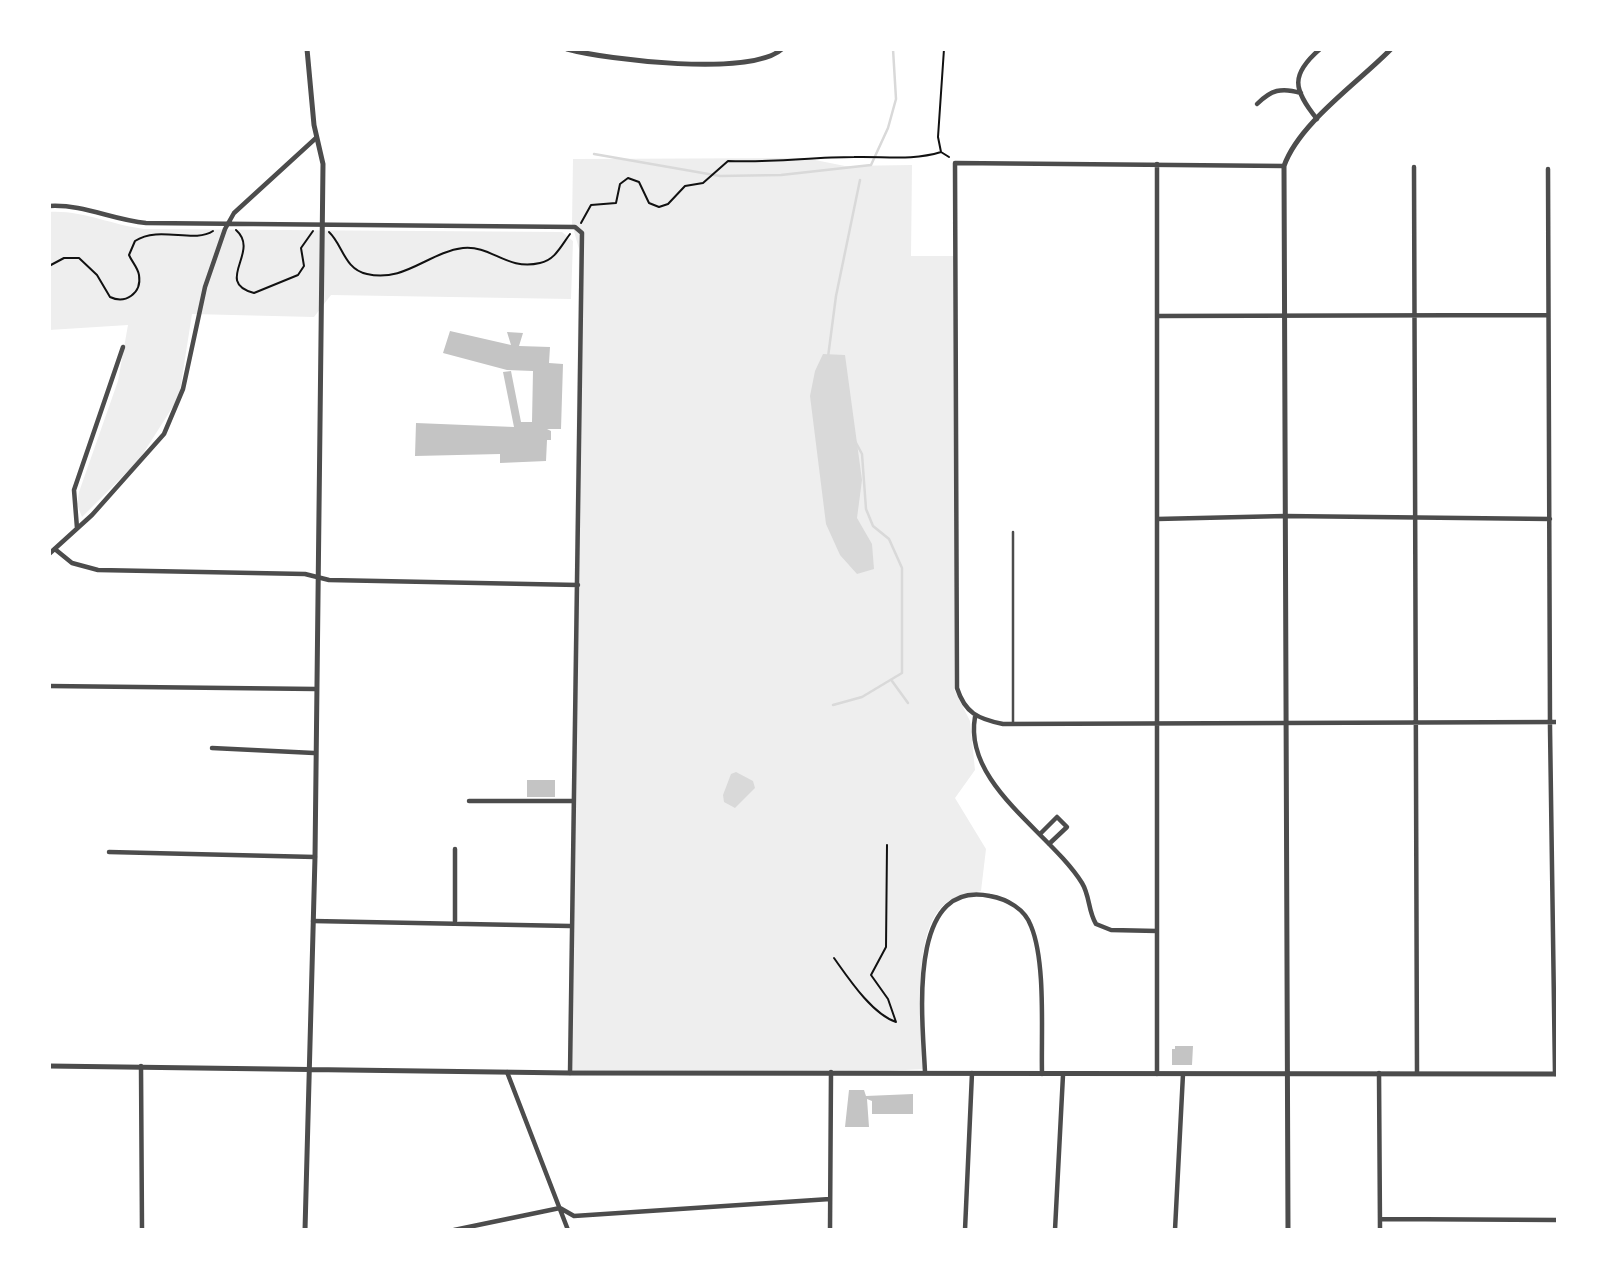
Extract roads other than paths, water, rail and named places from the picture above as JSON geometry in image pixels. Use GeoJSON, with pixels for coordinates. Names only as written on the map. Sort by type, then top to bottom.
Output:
{"type":"FeatureCollection","features":[{"type":"Feature","properties":{"kind":"street"},"geometry":{"type":"LineString","coordinates":[[305,1230],[313,921],[323,164],[316,138],[307,49]]}},
{"type":"Feature","properties":{"kind":"street"},"geometry":{"type":"LineString","coordinates":[[567,49],[623,60],[747,64],[770,58],[782,49]]}},
{"type":"Feature","properties":{"kind":"street"},"geometry":{"type":"LineString","coordinates":[[1318,120],[1301,93],[1298,72],[1302,64],[1320,49]]}},
{"type":"Feature","properties":{"kind":"street"},"geometry":{"type":"LineString","coordinates":[[1289,1230],[1284,166],[1288,154],[1318,120],[1391,49]]}},
{"type":"Feature","properties":{"kind":"street"},"geometry":{"type":"LineString","coordinates":[[1258,104],[1269,92],[1279,89],[1301,93]]}},
{"type":"Feature","properties":{"kind":"street"},"geometry":{"type":"LineString","coordinates":[[49,554],[124,483],[164,434],[183,389],[205,287],[228,223],[234,212],[316,138]]}},
{"type":"Feature","properties":{"kind":"street"},"geometry":{"type":"LineString","coordinates":[[1284,166],[955,163],[957,688],[975,717],[1013,724],[1558,722]]}},
{"type":"Feature","properties":{"kind":"street"},"geometry":{"type":"LineString","coordinates":[[1157,164],[1157,1074]]}},
{"type":"Feature","properties":{"kind":"street"},"geometry":{"type":"LineString","coordinates":[[1414,167],[1418,1073]]}},
{"type":"Feature","properties":{"kind":"street"},"geometry":{"type":"LineString","coordinates":[[49,1066],[141,1065],[309,1071],[570,1073],[1556,1074],[1550,722],[1548,169]]}},
{"type":"Feature","properties":{"kind":"street"},"geometry":{"type":"LineString","coordinates":[[49,206],[81,207],[138,222],[575,227],[582,233],[570,1073]]}},
{"type":"Feature","properties":{"kind":"street"},"geometry":{"type":"LineString","coordinates":[[1157,316],[1547,315]]}},
{"type":"Feature","properties":{"kind":"street"},"geometry":{"type":"LineString","coordinates":[[77,528],[74,490],[123,346]]}},
{"type":"Feature","properties":{"kind":"street"},"geometry":{"type":"LineString","coordinates":[[1157,519],[1285,516],[1550,519]]}},
{"type":"Feature","properties":{"kind":"street"},"geometry":{"type":"LineString","coordinates":[[56,550],[72,563],[97,570],[317,577],[329,580],[578,585]]}},
{"type":"Feature","properties":{"kind":"street"},"geometry":{"type":"LineString","coordinates":[[49,686],[316,689]]}},
{"type":"Feature","properties":{"kind":"street"},"geometry":{"type":"LineString","coordinates":[[975,717],[974,727],[984,770],[1082,883],[1093,920],[1100,927],[1158,930]]}},
{"type":"Feature","properties":{"kind":"street"},"geometry":{"type":"LineString","coordinates":[[212,748],[314,753]]}},
{"type":"Feature","properties":{"kind":"street"},"geometry":{"type":"LineString","coordinates":[[469,801],[573,801]]}},
{"type":"Feature","properties":{"kind":"street"},"geometry":{"type":"LineString","coordinates":[[1040,834],[1057,817],[1067,827],[1049,844]]}},
{"type":"Feature","properties":{"kind":"street"},"geometry":{"type":"LineString","coordinates":[[455,849],[455,921]]}},
{"type":"Feature","properties":{"kind":"street"},"geometry":{"type":"LineString","coordinates":[[108,852],[314,857]]}},
{"type":"Feature","properties":{"kind":"street"},"geometry":{"type":"LineString","coordinates":[[925,1072],[924,961],[927,939],[936,919],[949,904],[964,896],[978,893],[1010,903],[1023,912],[1031,924],[1037,946],[1042,1074]]}},
{"type":"Feature","properties":{"kind":"street"},"geometry":{"type":"LineString","coordinates":[[313,921],[455,921],[570,926]]}},
{"type":"Feature","properties":{"kind":"street"},"geometry":{"type":"LineString","coordinates":[[141,1065],[142,1230]]}},
{"type":"Feature","properties":{"kind":"street"},"geometry":{"type":"LineString","coordinates":[[507,1072],[568,1230]]}},
{"type":"Feature","properties":{"kind":"street"},"geometry":{"type":"LineString","coordinates":[[830,1230],[831,1072]]}},
{"type":"Feature","properties":{"kind":"street"},"geometry":{"type":"LineString","coordinates":[[1379,1072],[1380,1230]]}},
{"type":"Feature","properties":{"kind":"street"},"geometry":{"type":"LineString","coordinates":[[965,1230],[972,1073]]}},
{"type":"Feature","properties":{"kind":"street"},"geometry":{"type":"LineString","coordinates":[[1055,1230],[1063,1074]]}},
{"type":"Feature","properties":{"kind":"street"},"geometry":{"type":"LineString","coordinates":[[1175,1230],[1183,1074]]}},
{"type":"Feature","properties":{"kind":"street"},"geometry":{"type":"LineString","coordinates":[[454,1230],[560,1208],[574,1216],[830,1199]]}},
{"type":"Feature","properties":{"kind":"street"},"geometry":{"type":"LineString","coordinates":[[1381,1219],[1558,1220]]}},
{"type":"Feature","properties":{"kind":"lane"},"geometry":{"type":"LineString","coordinates":[[1013,532],[1013,724]]}},
{"type":"Feature","properties":{"kind":"waterway"},"geometry":{"type":"LineString","coordinates":[[594,154],[720,176],[781,175],[871,165],[888,128],[896,99],[893,49]]}},
{"type":"Feature","properties":{"kind":"waterway"},"geometry":{"type":"LineString","coordinates":[[828,357],[836,296],[860,180]]}},
{"type":"Feature","properties":{"kind":"waterway"},"geometry":{"type":"LineString","coordinates":[[833,705],[862,697],[902,673],[902,568],[889,539],[873,526],[866,509],[862,454],[855,441]]}},
{"type":"Feature","properties":{"kind":"waterway"},"geometry":{"type":"LineString","coordinates":[[892,681],[908,703]]}}]}
